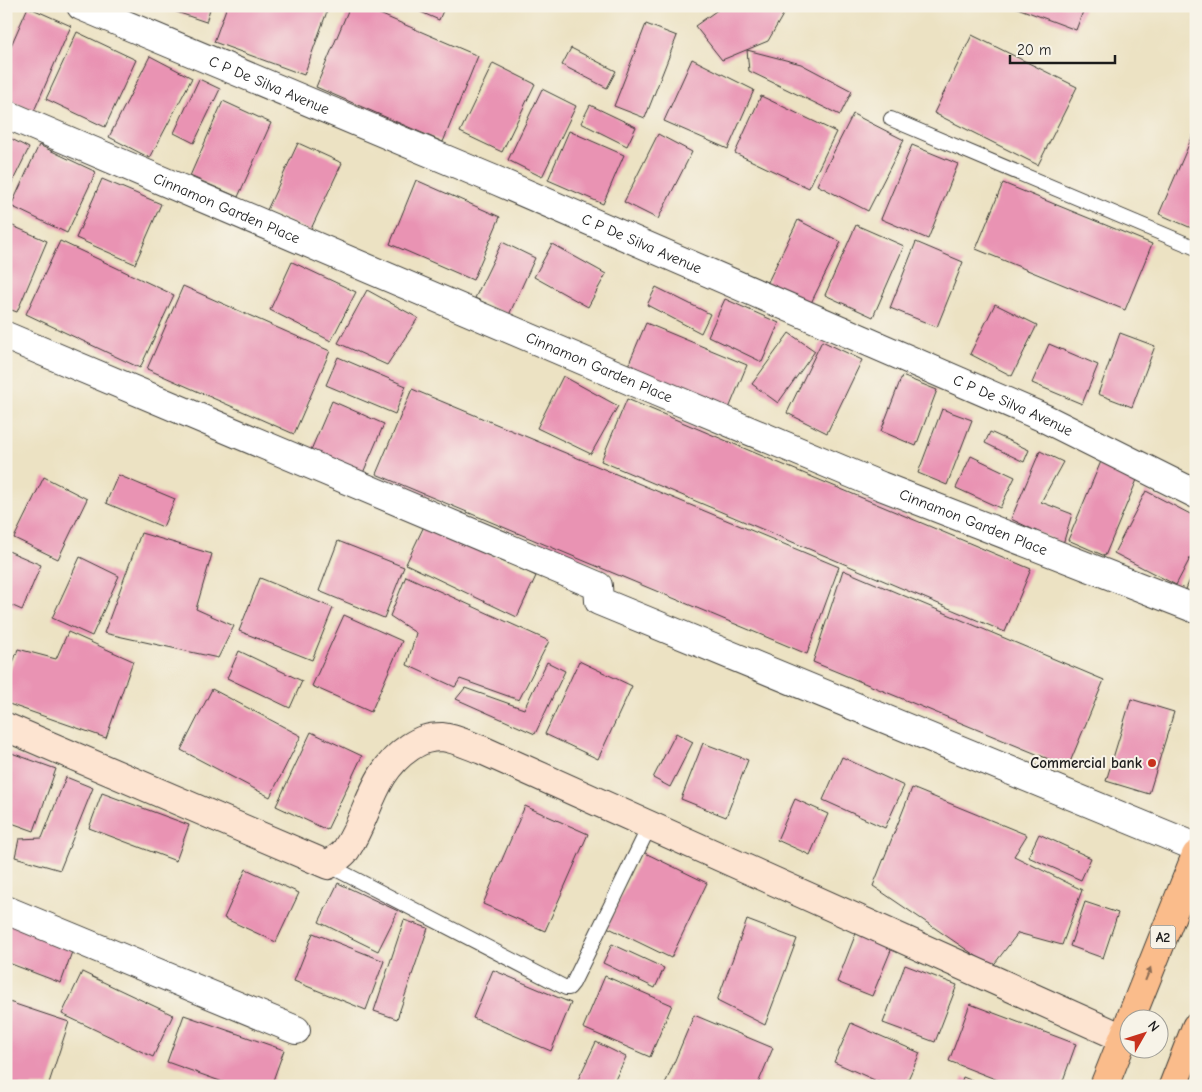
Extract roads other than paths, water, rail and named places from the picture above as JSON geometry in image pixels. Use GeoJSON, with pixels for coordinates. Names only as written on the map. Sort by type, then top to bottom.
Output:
{"type":"FeatureCollection","features":[{"type":"Feature","properties":{"kind":"highway","name":"A2"},"geometry":{"type":"LineString","coordinates":[[1133,1010],[1196,855]]}},
{"type":"Feature","properties":{"kind":"highway"},"geometry":{"type":"LineString","coordinates":[[1173,1086],[1196,1027]]}},
{"type":"Feature","properties":{"kind":"highway","name":"A2"},"geometry":{"type":"LineString","coordinates":[[1104,1086],[1120,1044]]}},
{"type":"Feature","properties":{"kind":"street","name":"C P De Silva Avenue"},"geometry":{"type":"LineString","coordinates":[[81,6],[504,184],[1027,410],[1196,494]]}},
{"type":"Feature","properties":{"kind":"street","name":"Cinnamon Garden Place"},"geometry":{"type":"LineString","coordinates":[[6,114],[881,486],[1196,609]]}},
{"type":"Feature","properties":{"kind":"street"},"geometry":{"type":"LineString","coordinates":[[6,336],[598,586],[599,601],[1196,846]]}},
{"type":"Feature","properties":{"kind":"street"},"geometry":{"type":"LineString","coordinates":[[6,727],[328,865],[345,852],[354,836],[377,782],[389,765],[404,751],[423,739],[444,737],[482,750],[650,825],[1120,1023]]}},
{"type":"Feature","properties":{"kind":"street"},"geometry":{"type":"LineString","coordinates":[[6,910],[296,1030]]}},
{"type":"Feature","properties":{"kind":"lane"},"geometry":{"type":"LineString","coordinates":[[891,119],[1196,248]]}},
{"type":"Feature","properties":{"kind":"lane"},"geometry":{"type":"LineString","coordinates":[[328,865],[569,988],[650,825]]}},
{"type":"Feature","properties":{"kind":"place","name":"Commercial bank"},"geometry":{"type":"Point","coordinates":[1152,763]}}]}
